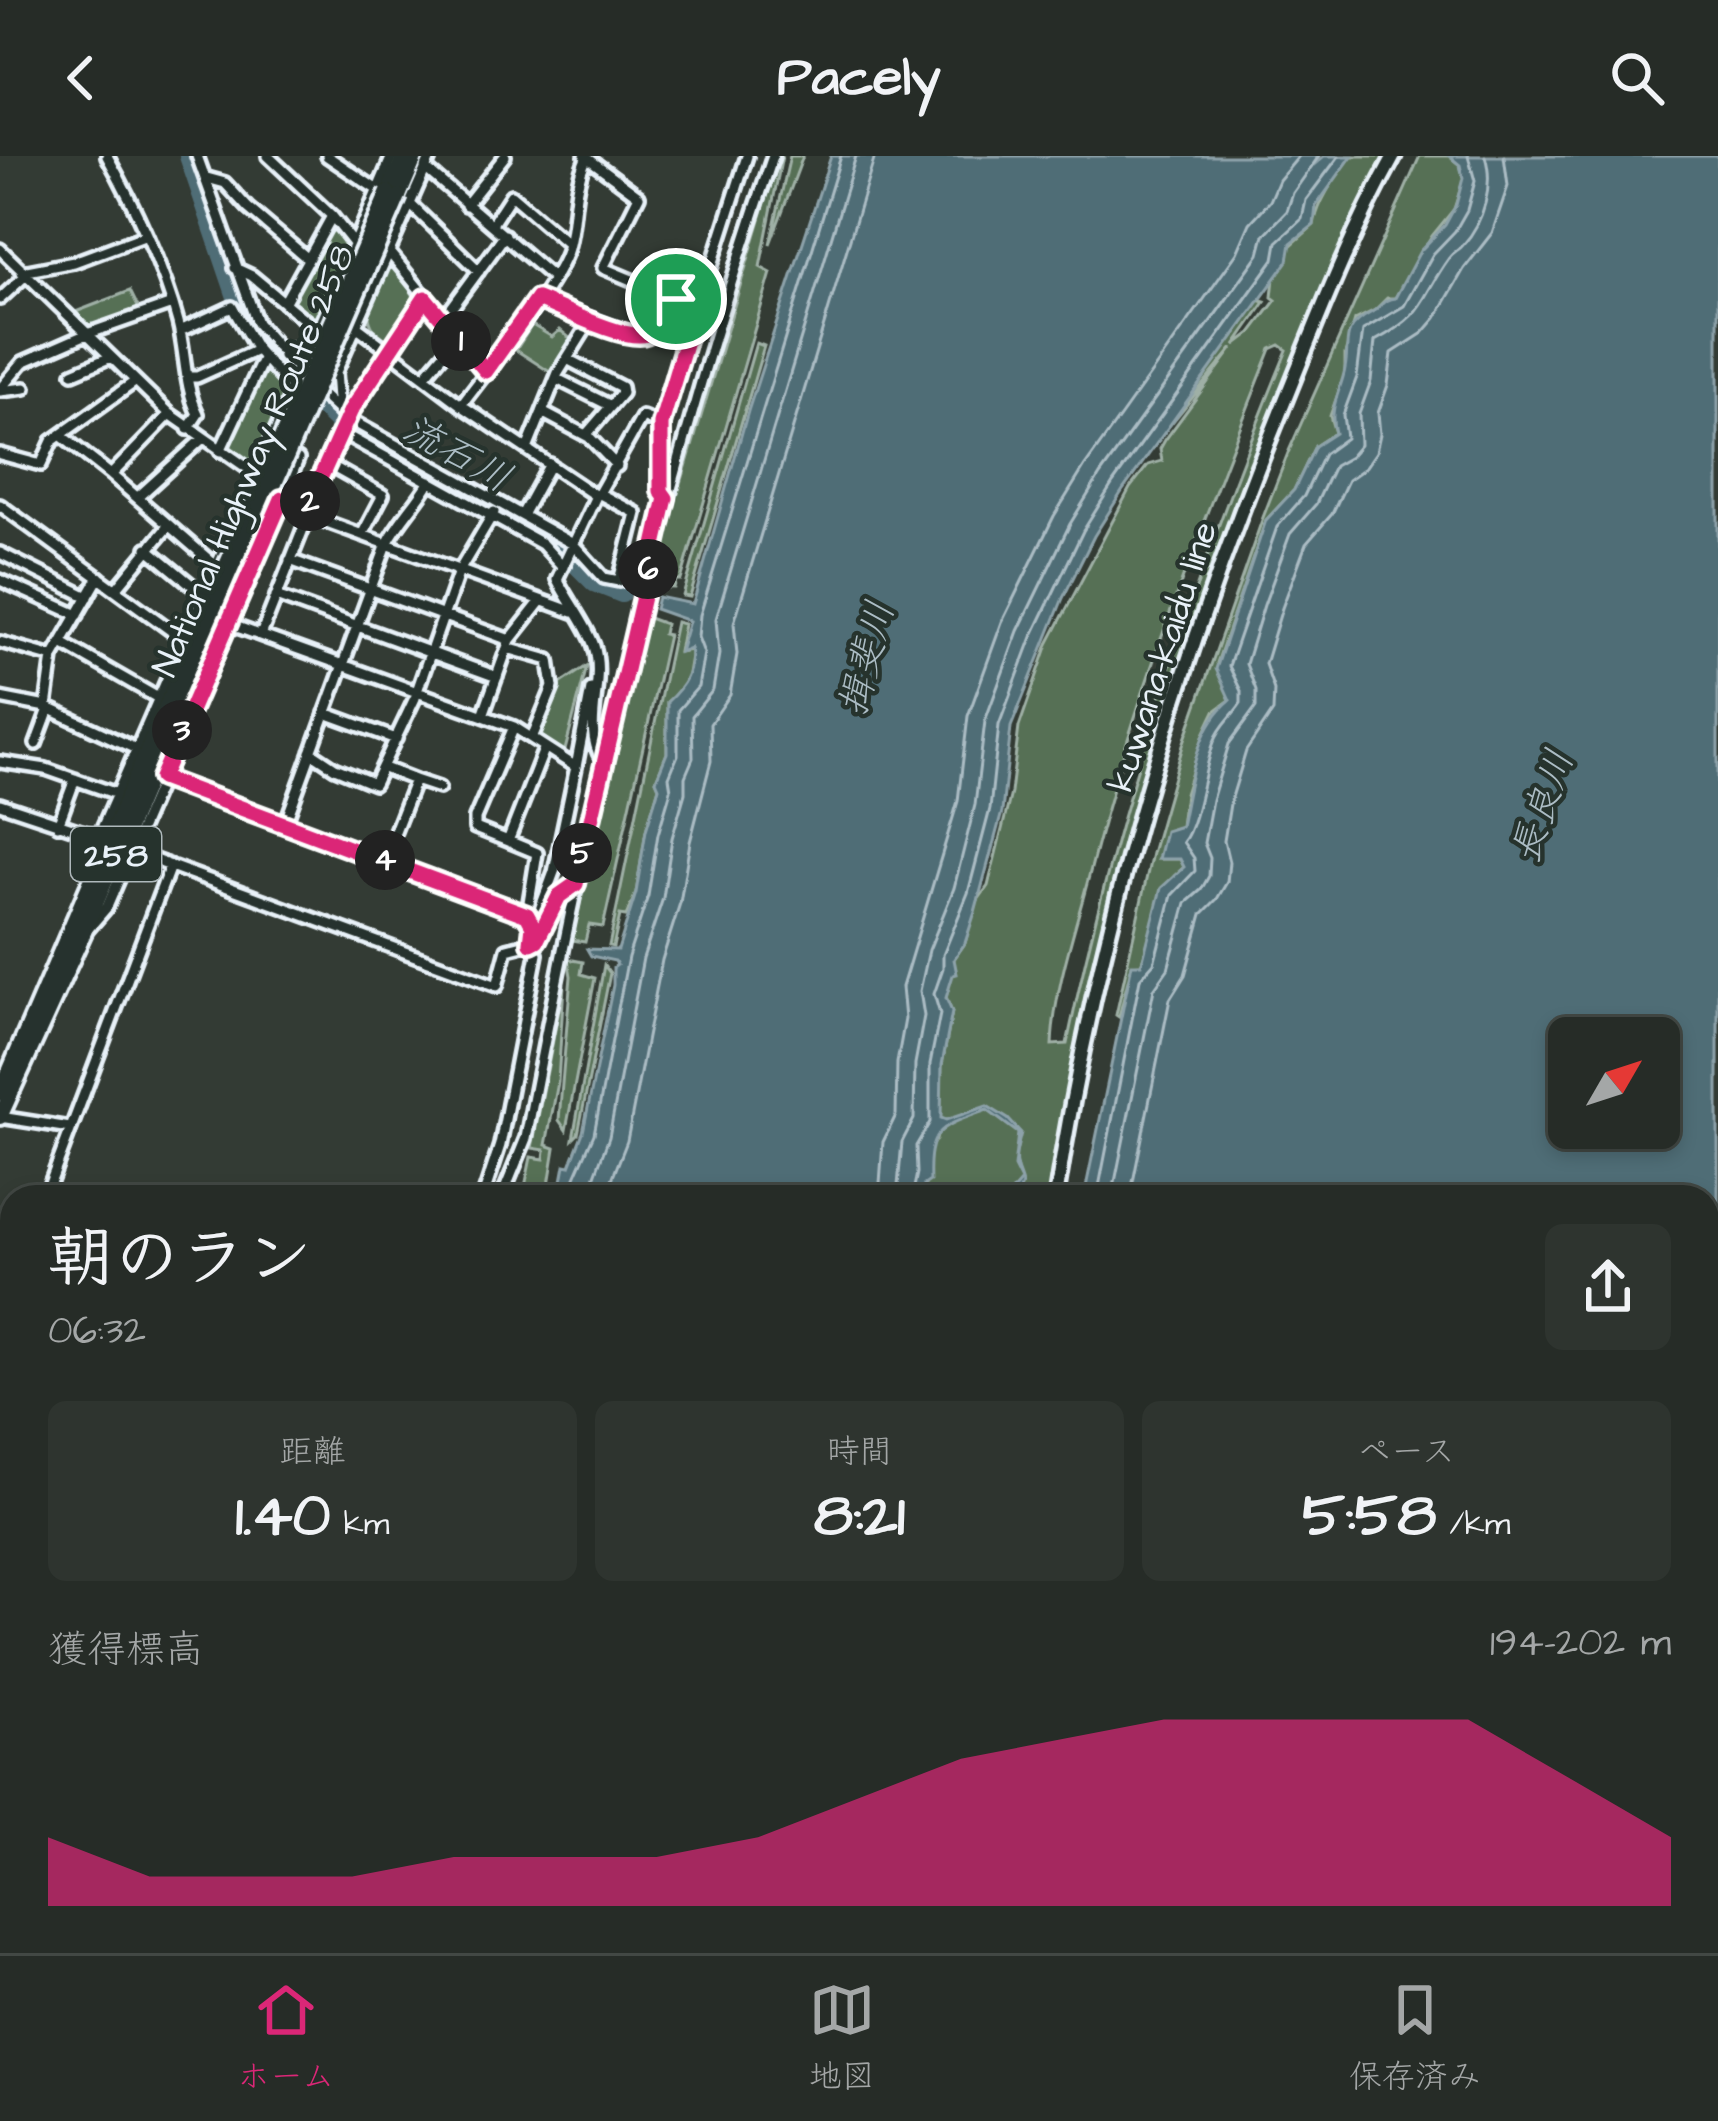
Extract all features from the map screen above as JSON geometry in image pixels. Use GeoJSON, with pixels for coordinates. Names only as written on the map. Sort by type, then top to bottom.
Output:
{"type":"FeatureCollection","features":[{"type":"Feature","properties":{"kind":"highway","name":"National Highway Route 258"},"geometry":{"type":"LineString","coordinates":[[0,1093],[102,846],[223,587],[394,196],[404,156]]}},
{"type":"Feature","properties":{"kind":"highway","name":"National Highway Route 258"},"geometry":{"type":"LineString","coordinates":[[394,196],[421,162]]}},
{"type":"Feature","properties":{"kind":"highway","name":"National Highway Route 258"},"geometry":{"type":"LineString","coordinates":[[0,1117],[84,932],[223,587]]}},
{"type":"Feature","properties":{"kind":"main road","name":"kuwana-kaidu line"},"geometry":{"type":"LineString","coordinates":[[1058,1185],[1106,943],[1173,705],[1241,506],[1394,156]]}},
{"type":"Feature","properties":{"kind":"street"},"geometry":{"type":"LineString","coordinates":[[107,156],[172,304],[188,394],[198,414],[188,429]]}},
{"type":"Feature","properties":{"kind":"street"},"geometry":{"type":"LineString","coordinates":[[268,156],[332,216],[355,245]]}},
{"type":"Feature","properties":{"kind":"street"},"geometry":{"type":"LineString","coordinates":[[280,168],[289,156]]}},
{"type":"Feature","properties":{"kind":"street"},"geometry":{"type":"LineString","coordinates":[[327,156],[394,196],[479,271]]}},
{"type":"Feature","properties":{"kind":"street"},"geometry":{"type":"LineString","coordinates":[[343,423],[336,372],[389,252],[392,156]]}},
{"type":"Feature","properties":{"kind":"street"},"geometry":{"type":"LineString","coordinates":[[430,156],[421,162],[552,277]]}},
{"type":"Feature","properties":{"kind":"street"},"geometry":{"type":"LineString","coordinates":[[466,205],[505,156]]}},
{"type":"Feature","properties":{"kind":"street"},"geometry":{"type":"LineString","coordinates":[[460,405],[552,277],[568,244],[576,182],[586,156],[639,196],[603,268],[696,307]]}},
{"type":"Feature","properties":{"kind":"street"},"geometry":{"type":"LineString","coordinates":[[666,498],[661,491],[661,424],[745,160],[729,156]]}},
{"type":"Feature","properties":{"kind":"street"},"geometry":{"type":"LineString","coordinates":[[507,1185],[526,1138],[602,759],[666,498],[773,156]]}},
{"type":"Feature","properties":{"kind":"street"},"geometry":{"type":"LineString","coordinates":[[201,159],[257,322],[304,377]]}},
{"type":"Feature","properties":{"kind":"street"},"geometry":{"type":"LineString","coordinates":[[207,178],[225,183],[308,259]]}},
{"type":"Feature","properties":{"kind":"street"},"geometry":{"type":"LineString","coordinates":[[491,224],[511,195],[568,244]]}},
{"type":"Feature","properties":{"kind":"street"},"geometry":{"type":"LineString","coordinates":[[283,356],[292,349],[308,354],[374,202],[394,196]]}},
{"type":"Feature","properties":{"kind":"street"},"geometry":{"type":"LineString","coordinates":[[284,303],[332,216]]}},
{"type":"Feature","properties":{"kind":"street"},"geometry":{"type":"LineString","coordinates":[[441,316],[505,235]]}},
{"type":"Feature","properties":{"kind":"street"},"geometry":{"type":"LineString","coordinates":[[0,299],[24,273],[74,262],[144,236]]}},
{"type":"Feature","properties":{"kind":"street"},"geometry":{"type":"LineString","coordinates":[[0,249],[170,414],[256,474]]}},
{"type":"Feature","properties":{"kind":"street"},"geometry":{"type":"LineString","coordinates":[[389,252],[486,371]]}},
{"type":"Feature","properties":{"kind":"street"},"geometry":{"type":"LineString","coordinates":[[235,268],[252,276],[317,330]]}},
{"type":"Feature","properties":{"kind":"street"},"geometry":{"type":"LineString","coordinates":[[261,635],[343,423],[425,298]]}},
{"type":"Feature","properties":{"kind":"street"},"geometry":{"type":"LineString","coordinates":[[537,299],[632,336],[645,335],[670,314],[676,299]]}},
{"type":"Feature","properties":{"kind":"street"},"geometry":{"type":"LineString","coordinates":[[1,389],[23,362],[172,304]]}},
{"type":"Feature","properties":{"kind":"street"},"geometry":{"type":"LineString","coordinates":[[0,804],[102,846],[117,794],[293,390],[260,354],[232,307],[180,331]]}},
{"type":"Feature","properties":{"kind":"street"},"geometry":{"type":"LineString","coordinates":[[526,449],[556,379],[591,320]]}},
{"type":"Feature","properties":{"kind":"street"},"geometry":{"type":"LineString","coordinates":[[322,395],[343,423],[430,482],[522,515],[573,546],[604,578],[619,581],[637,513],[598,495],[526,449],[356,326]]}},
{"type":"Feature","properties":{"kind":"street"},"geometry":{"type":"LineString","coordinates":[[424,377],[458,338]]}},
{"type":"Feature","properties":{"kind":"street"},"geometry":{"type":"LineString","coordinates":[[188,377],[260,354]]}},
{"type":"Feature","properties":{"kind":"street"},"geometry":{"type":"LineString","coordinates":[[220,451],[260,354]]}},
{"type":"Feature","properties":{"kind":"street"},"geometry":{"type":"LineString","coordinates":[[73,373],[111,357]]}},
{"type":"Feature","properties":{"kind":"street"},"geometry":{"type":"LineString","coordinates":[[567,359],[621,387],[622,393],[586,435]]}},
{"type":"Feature","properties":{"kind":"street"},"geometry":{"type":"LineString","coordinates":[[556,379],[610,406]]}},
{"type":"Feature","properties":{"kind":"street"},"geometry":{"type":"LineString","coordinates":[[0,454],[41,465],[52,441],[136,381]]}},
{"type":"Feature","properties":{"kind":"street"},"geometry":{"type":"LineString","coordinates":[[1,389],[25,388]]}},
{"type":"Feature","properties":{"kind":"street"},"geometry":{"type":"LineString","coordinates":[[542,412],[586,435],[617,466]]}},
{"type":"Feature","properties":{"kind":"street"},"geometry":{"type":"LineString","coordinates":[[111,475],[170,414]]}},
{"type":"Feature","properties":{"kind":"street"},"geometry":{"type":"LineString","coordinates":[[483,716],[508,644],[556,580],[642,417],[661,424]]}},
{"type":"Feature","properties":{"kind":"street"},"geometry":{"type":"LineString","coordinates":[[343,423],[495,509],[564,563]]}},
{"type":"Feature","properties":{"kind":"street"},"geometry":{"type":"LineString","coordinates":[[63,437],[216,566]]}},
{"type":"Feature","properties":{"kind":"street"},"geometry":{"type":"LineString","coordinates":[[138,497],[202,439]]}},
{"type":"Feature","properties":{"kind":"street"},"geometry":{"type":"LineString","coordinates":[[84,932],[107,907],[298,459]]}},
{"type":"Feature","properties":{"kind":"street"},"geometry":{"type":"LineString","coordinates":[[326,463],[383,495],[362,536]]}},
{"type":"Feature","properties":{"kind":"street"},"geometry":{"type":"LineString","coordinates":[[522,515],[550,464]]}},
{"type":"Feature","properties":{"kind":"street"},"geometry":{"type":"LineString","coordinates":[[285,824],[387,544],[401,516],[415,507],[430,482]]}},
{"type":"Feature","properties":{"kind":"street"},"geometry":{"type":"LineString","coordinates":[[282,499],[362,536],[573,612]]}},
{"type":"Feature","properties":{"kind":"street"},"geometry":{"type":"LineString","coordinates":[[1,508],[184,640]]}},
{"type":"Feature","properties":{"kind":"street"},"geometry":{"type":"LineString","coordinates":[[384,768],[459,572],[495,509]]}},
{"type":"Feature","properties":{"kind":"street"},"geometry":{"type":"LineString","coordinates":[[116,589],[169,524]]}},
{"type":"Feature","properties":{"kind":"street"},"geometry":{"type":"LineString","coordinates":[[147,548],[204,595]]}},
{"type":"Feature","properties":{"kind":"street"},"geometry":{"type":"LineString","coordinates":[[0,553],[88,597]]}},
{"type":"Feature","properties":{"kind":"street"},"geometry":{"type":"LineString","coordinates":[[290,560],[549,660],[553,687],[532,738]]}},
{"type":"Feature","properties":{"kind":"street"},"geometry":{"type":"LineString","coordinates":[[36,744],[48,708],[53,657],[99,577]]}},
{"type":"Feature","properties":{"kind":"street"},"geometry":{"type":"LineString","coordinates":[[0,580],[78,615]]}},
{"type":"Feature","properties":{"kind":"street"},"geometry":{"type":"LineString","coordinates":[[556,580],[594,646],[594,726],[602,759]]}},
{"type":"Feature","properties":{"kind":"street"},"geometry":{"type":"LineString","coordinates":[[276,596],[497,677]]}},
{"type":"Feature","properties":{"kind":"street"},"geometry":{"type":"LineString","coordinates":[[229,624],[514,727],[576,766]]}},
{"type":"Feature","properties":{"kind":"street"},"geometry":{"type":"LineString","coordinates":[[0,642],[53,657]]}},
{"type":"Feature","properties":{"kind":"street"},"geometry":{"type":"LineString","coordinates":[[62,643],[158,698]]}},
{"type":"Feature","properties":{"kind":"street"},"geometry":{"type":"LineString","coordinates":[[487,1185],[500,1145],[537,953],[531,943],[533,926],[554,872],[597,665]]}},
{"type":"Feature","properties":{"kind":"street"},"geometry":{"type":"LineString","coordinates":[[0,698],[48,708],[136,749]]}},
{"type":"Feature","properties":{"kind":"street"},"geometry":{"type":"LineString","coordinates":[[325,713],[395,739]]}},
{"type":"Feature","properties":{"kind":"street"},"geometry":{"type":"LineString","coordinates":[[514,727],[475,818],[475,828],[537,853],[527,915],[533,926]]}},
{"type":"Feature","properties":{"kind":"street"},"geometry":{"type":"LineString","coordinates":[[508,841],[545,747]]}},
{"type":"Feature","properties":{"kind":"street"},"geometry":{"type":"LineString","coordinates":[[311,752],[374,784],[381,766],[439,788]]}},
{"type":"Feature","properties":{"kind":"street"},"geometry":{"type":"LineString","coordinates":[[0,762],[46,769],[117,794]]}},
{"type":"Feature","properties":{"kind":"street"},"geometry":{"type":"LineString","coordinates":[[161,778],[527,915]]}},
{"type":"Feature","properties":{"kind":"street"},"geometry":{"type":"LineString","coordinates":[[58,825],[75,779]]}},
{"type":"Feature","properties":{"kind":"street"},"geometry":{"type":"LineString","coordinates":[[384,859],[415,780]]}},
{"type":"Feature","properties":{"kind":"street"},"geometry":{"type":"LineString","coordinates":[[130,851],[497,986],[507,949],[537,940],[559,896],[576,884]]}},
{"type":"Feature","properties":{"kind":"street"},"geometry":{"type":"LineString","coordinates":[[49,1185],[170,866]]}},
{"type":"Feature","properties":{"kind":"street"},"geometry":{"type":"LineString","coordinates":[[0,1117],[70,1128]]}},
{"type":"Feature","properties":{"kind":"green space"},"geometry":{"type":"Polygon","coordinates":[[[779,156],[760,267],[771,273],[681,580],[676,580],[674,588],[650,587],[779,156]]]}},
{"type":"Feature","properties":{"kind":"green space"},"geometry":{"type":"Polygon","coordinates":[[[790,156],[803,156],[770,244],[790,156]]]}},
{"type":"Feature","properties":{"kind":"green space"},"geometry":{"type":"Polygon","coordinates":[[[1347,156],[1385,156],[1339,261],[1330,271],[1332,277],[1241,500],[1162,728],[1097,960],[1054,1185],[925,1185],[928,1148],[940,1124],[942,1065],[952,1012],[946,998],[954,959],[965,943],[976,903],[988,886],[1011,793],[1019,727],[1048,644],[1130,488],[1148,465],[1162,461],[1160,449],[1165,440],[1233,348],[1164,432],[1258,300],[1265,302],[1235,345],[1251,333],[1276,300],[1272,297],[1274,278],[1287,261],[1287,249],[1314,225],[1347,156]],[[1280,345],[1271,349],[1149,675],[1066,960],[1052,1045],[1067,1044],[1134,779],[1220,520],[1287,350],[1280,345]]]}},
{"type":"Feature","properties":{"kind":"green space"},"geometry":{"type":"Polygon","coordinates":[[[1420,156],[1449,156],[1460,165],[1464,178],[1454,209],[1395,298],[1387,298],[1355,320],[1345,354],[1345,374],[1330,416],[1335,433],[1315,446],[1294,490],[1266,520],[1217,663],[1230,700],[1215,711],[1204,734],[1185,794],[1181,826],[1158,859],[1180,859],[1184,867],[1174,876],[1141,964],[1132,965],[1119,1017],[1152,853],[1184,742],[1288,453],[1420,156]]]}},
{"type":"Feature","properties":{"kind":"green space"},"geometry":{"type":"Polygon","coordinates":[[[336,228],[347,250],[320,315],[308,319],[292,299],[330,229],[336,228]]]}},
{"type":"Feature","properties":{"kind":"green space"},"geometry":{"type":"Polygon","coordinates":[[[388,266],[395,266],[417,301],[388,343],[377,334],[369,316],[388,266]]]}},
{"type":"Feature","properties":{"kind":"green space"},"geometry":{"type":"Polygon","coordinates":[[[130,291],[140,311],[92,327],[73,313],[130,291]]]}},
{"type":"Feature","properties":{"kind":"green space"},"geometry":{"type":"Polygon","coordinates":[[[532,325],[552,337],[560,330],[572,340],[550,372],[516,350],[532,325]]]}},
{"type":"Feature","properties":{"kind":"green space"},"geometry":{"type":"Polygon","coordinates":[[[756,343],[764,346],[690,597],[683,596],[756,343]]]}},
{"type":"Feature","properties":{"kind":"green space"},"geometry":{"type":"Polygon","coordinates":[[[267,368],[286,393],[259,458],[245,463],[227,444],[260,369],[267,368]]]}},
{"type":"Feature","properties":{"kind":"green space"},"geometry":{"type":"Polygon","coordinates":[[[643,616],[665,624],[663,634],[668,635],[603,927],[589,925],[585,942],[572,940],[643,616]]]}},
{"type":"Feature","properties":{"kind":"green space"},"geometry":{"type":"Polygon","coordinates":[[[676,622],[684,624],[679,652],[692,650],[686,685],[667,702],[667,753],[656,780],[659,787],[636,893],[626,916],[620,915],[613,947],[609,946],[676,622]]]}},
{"type":"Feature","properties":{"kind":"green space"},"geometry":{"type":"Polygon","coordinates":[[[587,666],[564,754],[538,733],[557,686],[587,666]]]}},
{"type":"Feature","properties":{"kind":"green space"},"geometry":{"type":"Polygon","coordinates":[[[568,959],[583,962],[581,974],[595,978],[566,1130],[559,1120],[571,976],[568,959]]]}},
{"type":"Feature","properties":{"kind":"green space"},"geometry":{"type":"Polygon","coordinates":[[[604,965],[610,973],[578,1134],[573,1139],[604,965]]]}},
{"type":"Feature","properties":{"kind":"green space"},"geometry":{"type":"Polygon","coordinates":[[[564,984],[558,1082],[546,1145],[555,1148],[549,1185],[525,1185],[531,1157],[544,1159],[545,1150],[532,1148],[564,984]]]}},
{"type":"Feature","properties":{"kind":"water","name":"揖斐川"},"geometry":{"type":"Polygon","coordinates":[[[831,156],[1317,156],[1316,163],[1324,156],[1352,156],[1316,206],[1314,225],[1291,243],[1288,261],[1094,536],[1063,598],[1011,727],[1002,812],[965,943],[954,959],[957,974],[946,998],[952,1012],[942,1065],[941,1118],[987,1106],[1008,1119],[1021,1133],[1016,1157],[1017,1170],[1022,1182],[1022,1185],[1017,1185],[1021,1181],[1014,1167],[1018,1133],[987,1110],[940,1132],[931,1150],[930,1181],[924,1185],[561,1185],[565,1165],[570,1166],[583,1132],[617,965],[591,956],[587,949],[618,950],[636,893],[659,787],[656,780],[667,753],[667,702],[689,671],[690,648],[680,652],[689,621],[655,609],[658,597],[693,604],[748,411],[831,156]]]}},
{"type":"Feature","properties":{"kind":"water","name":"長良川"},"geometry":{"type":"Polygon","coordinates":[[[1449,156],[1718,156],[1718,1185],[1086,1185],[1132,964],[1141,964],[1143,959],[1161,888],[1184,867],[1180,859],[1158,859],[1165,831],[1181,826],[1201,741],[1230,700],[1216,669],[1266,520],[1294,490],[1315,446],[1335,433],[1333,411],[1353,326],[1395,298],[1420,251],[1445,225],[1463,178],[1460,165],[1449,156]]]}},
{"type":"Feature","properties":{"kind":"waterway","name":"流石川"},"geometry":{"type":"LineString","coordinates":[[188,156],[236,297],[254,333],[288,374],[335,420],[554,543],[594,583],[622,594]]}},
{"type":"Feature","properties":{"kind":"route"},"geometry":{"type":"LineString","coordinates":[[425,298],[486,371],[537,299],[639,336],[651,332],[670,314],[676,299],[696,307],[661,424],[661,491],[666,498],[576,884],[559,896],[537,940],[531,943],[533,926],[527,915],[161,778],[282,499],[305,512],[351,410],[425,298]]}}]}
